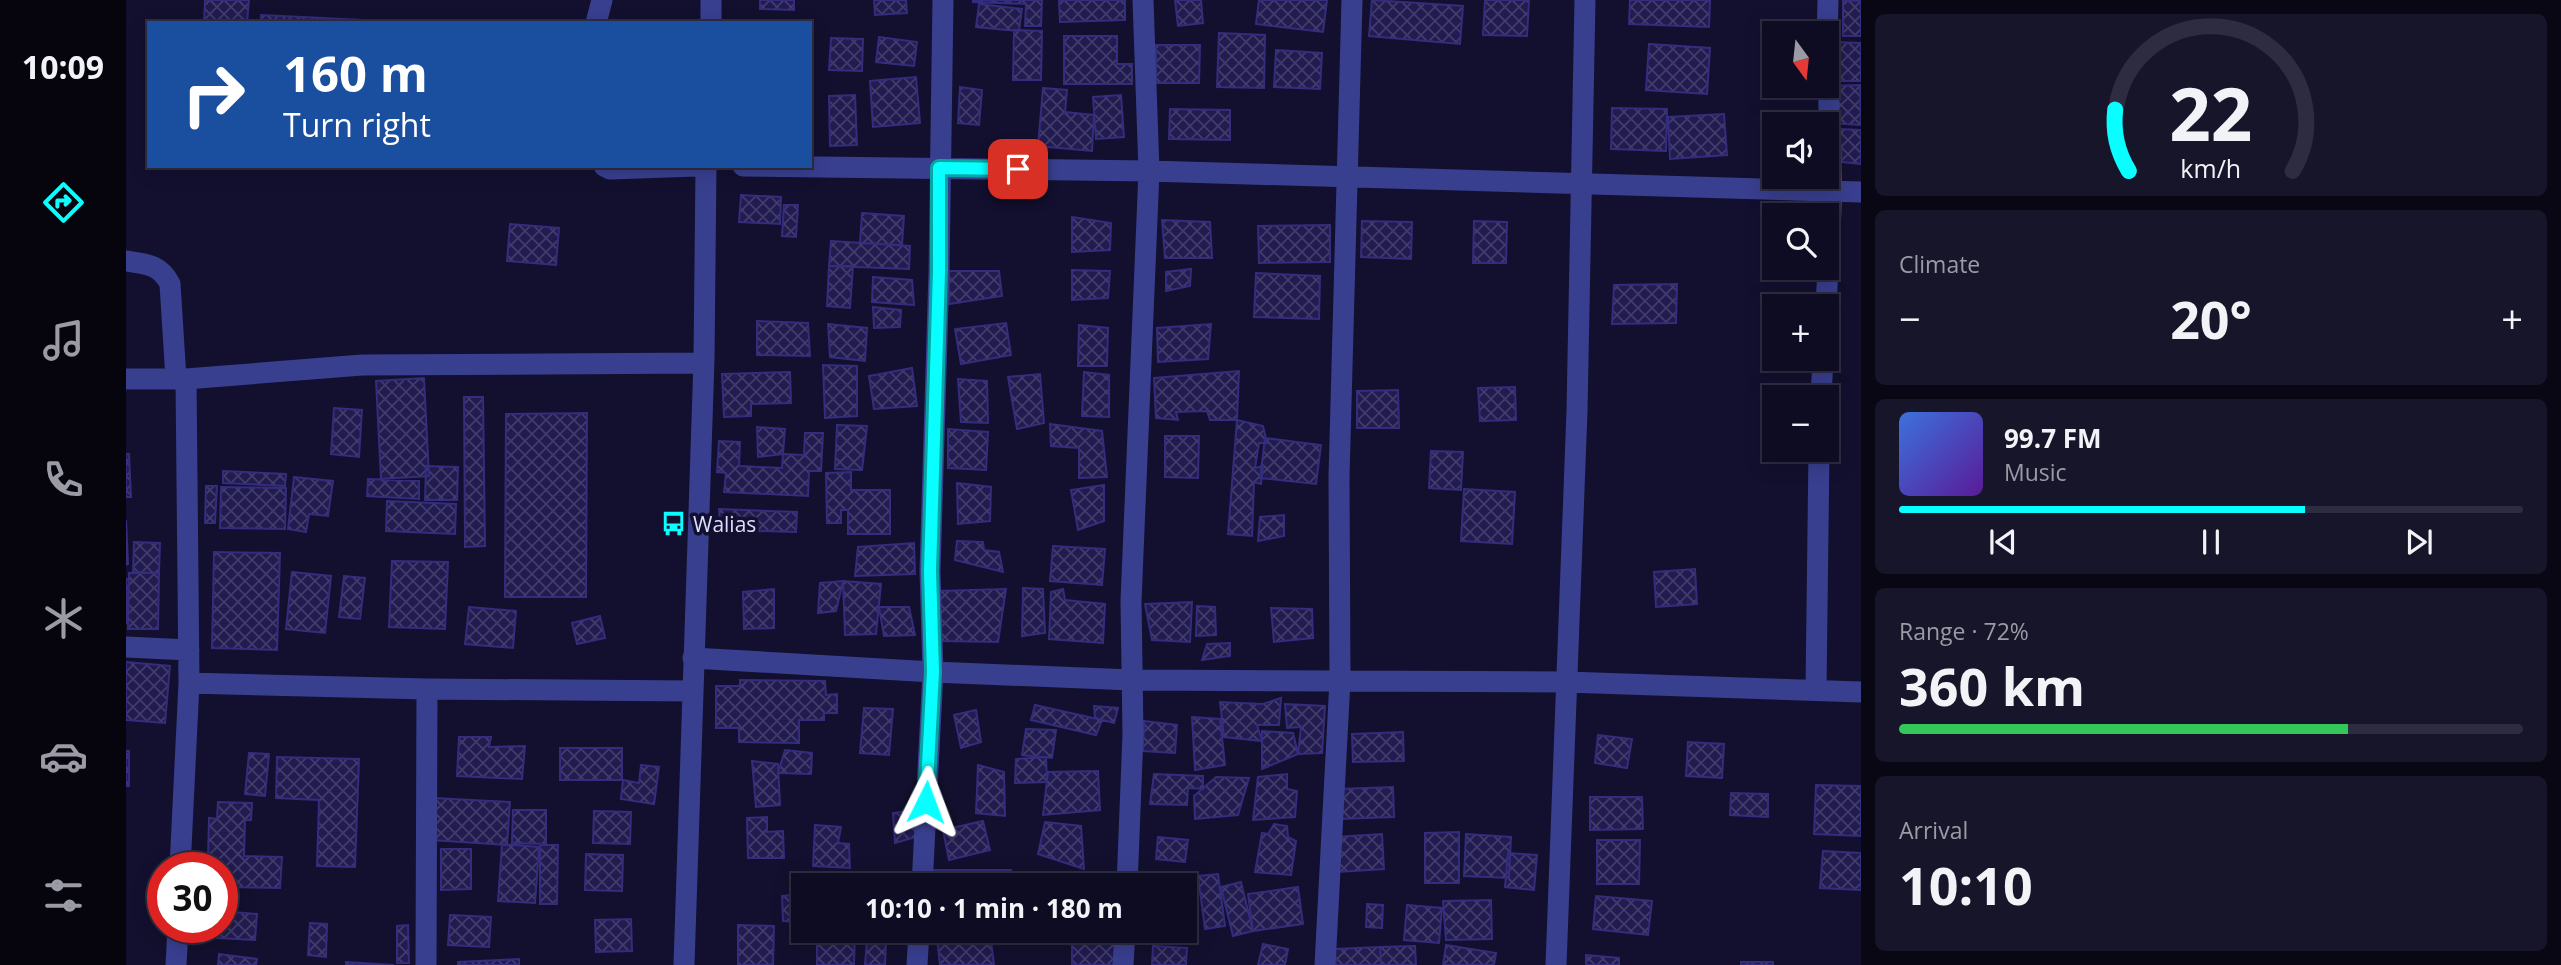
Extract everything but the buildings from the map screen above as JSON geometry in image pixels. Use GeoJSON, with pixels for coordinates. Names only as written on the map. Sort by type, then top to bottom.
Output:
{"type":"FeatureCollection","features":[{"type":"Feature","properties":{"kind":"street"},"geometry":{"type":"LineString","coordinates":[[596,21],[601,0]]}},
{"type":"Feature","properties":{"kind":"street"},"geometry":{"type":"LineString","coordinates":[[711,0],[711,21]]}},
{"type":"Feature","properties":{"kind":"street"},"geometry":{"type":"LineString","coordinates":[[923,873],[933,672],[930,571],[939,271],[943,0]]}},
{"type":"Feature","properties":{"kind":"street"},"geometry":{"type":"LineString","coordinates":[[1128,873],[1131,802],[1130,601],[1149,171],[1143,0]]}},
{"type":"Feature","properties":{"kind":"street"},"geometry":{"type":"LineString","coordinates":[[1325,965],[1340,680],[1339,463],[1352,0]]}},
{"type":"Feature","properties":{"kind":"street"},"geometry":{"type":"LineString","coordinates":[[1556,965],[1577,411],[1585,0]]}},
{"type":"Feature","properties":{"kind":"street"},"geometry":{"type":"LineString","coordinates":[[1828,0],[1828,21]]}},
{"type":"Feature","properties":{"kind":"street"},"geometry":{"type":"LineString","coordinates":[[1827,294],[1832,192],[1829,98]]}},
{"type":"Feature","properties":{"kind":"street"},"geometry":{"type":"LineString","coordinates":[[812,167],[1149,171],[1861,192]]}},
{"type":"Feature","properties":{"kind":"street"},"geometry":{"type":"LineString","coordinates":[[608,168],[639,168]]}},
{"type":"Feature","properties":{"kind":"street"},"geometry":{"type":"LineString","coordinates":[[684,965],[703,363],[706,168]]}},
{"type":"Feature","properties":{"kind":"street"},"geometry":{"type":"LineString","coordinates":[[126,261],[153,264],[165,274],[170,284],[181,379],[189,683],[181,852]]}},
{"type":"Feature","properties":{"kind":"street"},"geometry":{"type":"LineString","coordinates":[[126,379],[181,379],[362,365],[703,363]]}},
{"type":"Feature","properties":{"kind":"street"},"geometry":{"type":"LineString","coordinates":[[1816,690],[1819,462]]}},
{"type":"Feature","properties":{"kind":"street"},"geometry":{"type":"LineString","coordinates":[[126,647],[188,650]]}},
{"type":"Feature","properties":{"kind":"street"},"geometry":{"type":"LineString","coordinates":[[693,658],[1132,680],[1566,682],[1861,692]]}},
{"type":"Feature","properties":{"kind":"street"},"geometry":{"type":"LineString","coordinates":[[189,683],[428,689],[692,691]]}},
{"type":"Feature","properties":{"kind":"street"},"geometry":{"type":"LineString","coordinates":[[426,965],[428,689]]}},
{"type":"Feature","properties":{"kind":"street"},"geometry":{"type":"LineString","coordinates":[[176,965],[177,943]]}},
{"type":"Feature","properties":{"kind":"street"},"geometry":{"type":"LineString","coordinates":[[917,965],[918,943]]}},
{"type":"Feature","properties":{"kind":"street"},"geometry":{"type":"LineString","coordinates":[[1123,965],[1124,943]]}},
{"type":"Feature","properties":{"kind":"place","name":"Walias"},"geometry":{"type":"Point","coordinates":[673,524]}},
{"type":"Feature","properties":{"kind":"route"},"geometry":{"type":"LineString","coordinates":[[926,802],[933,672],[930,571],[939,271],[939,168],[1018,169]]}}]}
